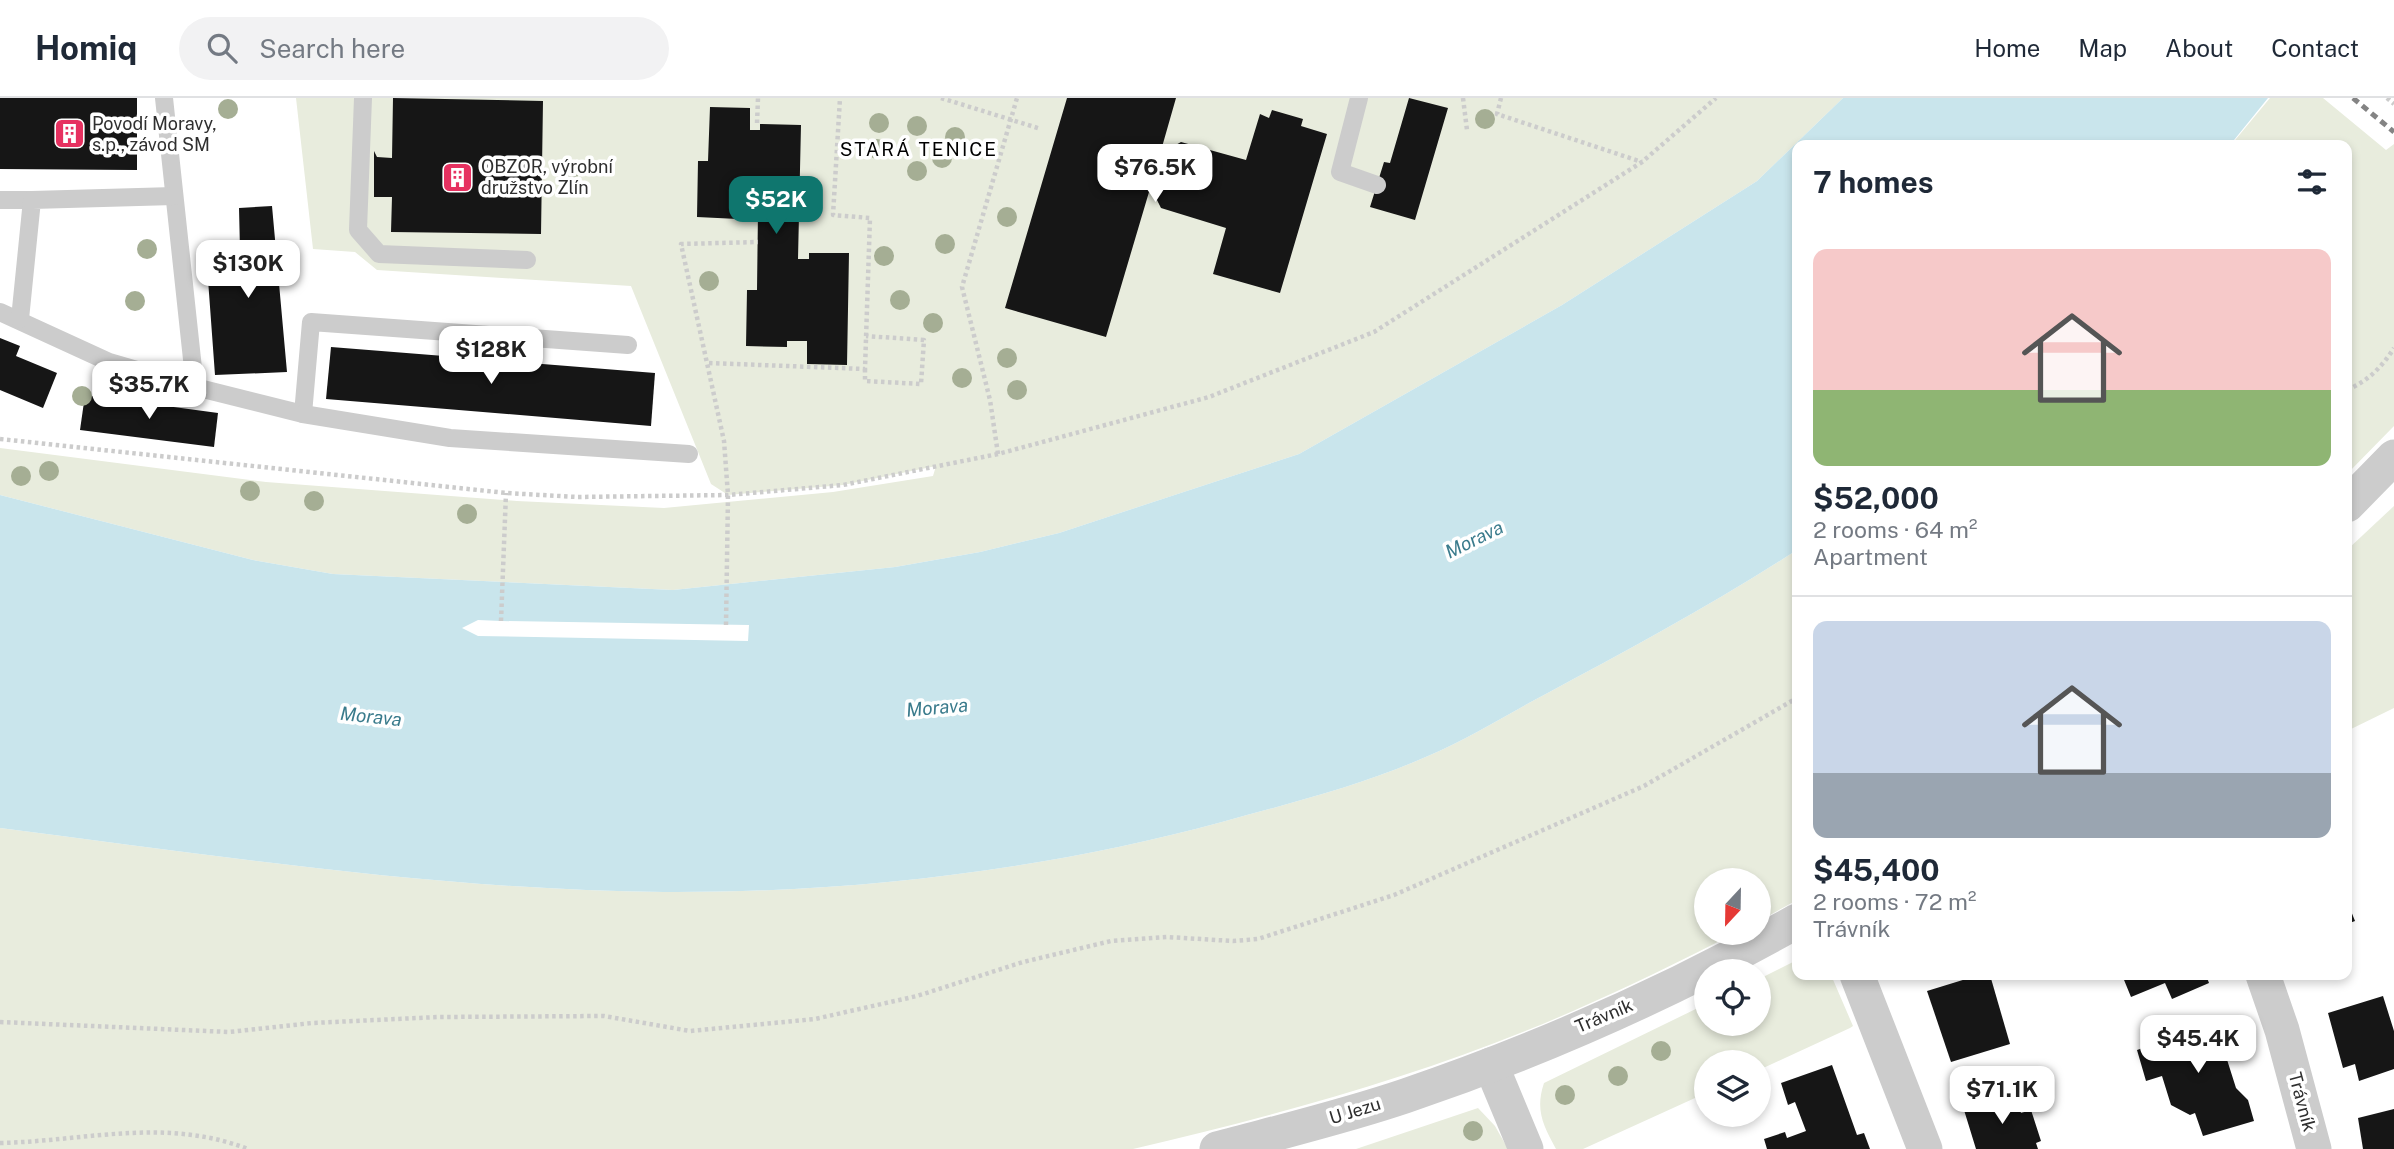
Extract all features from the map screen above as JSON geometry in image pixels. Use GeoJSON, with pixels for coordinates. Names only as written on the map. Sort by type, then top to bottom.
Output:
{"type":"FeatureCollection","features":[{"type":"Feature","properties":{"kind":"street"},"geometry":{"type":"LineString","coordinates":[[2352,500],[2394,457]]}},
{"type":"Feature","properties":{"kind":"street","name":"Trávník"},"geometry":{"type":"LineString","coordinates":[[1491,1065],[1677,985],[1792,924]]}},
{"type":"Feature","properties":{"kind":"street"},"geometry":{"type":"LineString","coordinates":[[1859,980],[1876,1016],[1925,1149]]}},
{"type":"Feature","properties":{"kind":"street","name":"Trávník"},"geometry":{"type":"LineString","coordinates":[[2265,980],[2282,1030],[2314,1149]]}},
{"type":"Feature","properties":{"kind":"street"},"geometry":{"type":"LineString","coordinates":[[1491,1065],[1526,1149]]}},
{"type":"Feature","properties":{"kind":"street","name":"U Jezu"},"geometry":{"type":"LineString","coordinates":[[1217,1149],[1343,1115],[1491,1065]]}},
{"type":"Feature","properties":{"kind":"lane"},"geometry":{"type":"LineString","coordinates":[[164,98],[195,387]]}},
{"type":"Feature","properties":{"kind":"lane"},"geometry":{"type":"LineString","coordinates":[[363,98],[358,230],[379,254],[527,260]]}},
{"type":"Feature","properties":{"kind":"lane"},"geometry":{"type":"LineString","coordinates":[[1359,98],[1340,172],[1377,185]]}},
{"type":"Feature","properties":{"kind":"lane"},"geometry":{"type":"LineString","coordinates":[[0,200],[174,196]]}},
{"type":"Feature","properties":{"kind":"lane"},"geometry":{"type":"LineString","coordinates":[[20,320],[32,200]]}},
{"type":"Feature","properties":{"kind":"lane"},"geometry":{"type":"LineString","coordinates":[[0,312],[109,362],[303,414],[450,438],[689,454]]}},
{"type":"Feature","properties":{"kind":"lane"},"geometry":{"type":"LineString","coordinates":[[303,414],[311,322],[628,345]]}},
{"type":"Feature","properties":{"kind":"path"},"geometry":{"type":"LineString","coordinates":[[757,123],[758,98]]}},
{"type":"Feature","properties":{"kind":"path"},"geometry":{"type":"LineString","coordinates":[[839,98],[833,215],[870,218],[866,337],[865,369],[865,381],[921,384],[924,340],[866,337]]}},
{"type":"Feature","properties":{"kind":"path"},"geometry":{"type":"LineString","coordinates":[[941,98],[1041,129]]}},
{"type":"Feature","properties":{"kind":"path"},"geometry":{"type":"LineString","coordinates":[[998,454],[990,400],[962,287],[1017,98]]}},
{"type":"Feature","properties":{"kind":"path"},"geometry":{"type":"LineString","coordinates":[[1462,98],[1466,130]]}},
{"type":"Feature","properties":{"kind":"path"},"geometry":{"type":"LineString","coordinates":[[1501,98],[1497,114],[1642,162]]}},
{"type":"Feature","properties":{"kind":"path"},"geometry":{"type":"LineString","coordinates":[[0,439],[506,493],[577,497],[728,495],[843,485],[998,454],[1209,397],[1374,332],[1642,162],[1716,98]]}},
{"type":"Feature","properties":{"kind":"path"},"geometry":{"type":"LineString","coordinates":[[2387,98],[2394,104]]}},
{"type":"Feature","properties":{"kind":"path"},"geometry":{"type":"LineString","coordinates":[[726,625],[728,495],[724,441],[681,244],[758,242]]}},
{"type":"Feature","properties":{"kind":"path"},"geometry":{"type":"LineString","coordinates":[[2352,388],[2364,383],[2384,364],[2394,348]]}},
{"type":"Feature","properties":{"kind":"path"},"geometry":{"type":"LineString","coordinates":[[709,363],[865,369]]}},
{"type":"Feature","properties":{"kind":"path"},"geometry":{"type":"LineString","coordinates":[[502,621],[506,493]]}},
{"type":"Feature","properties":{"kind":"path"},"geometry":{"type":"LineString","coordinates":[[0,1022],[229,1032],[312,1023],[414,1018],[592,1016],[690,1031],[815,1019],[917,996],[1023,962],[1111,941],[1167,937],[1233,941],[1258,939],[1394,895],[1644,786],[1792,701]]}},
{"type":"Feature","properties":{"kind":"path"},"geometry":{"type":"LineString","coordinates":[[0,1143],[52,1142],[153,1130],[203,1136],[248,1149]]}},
{"type":"Feature","properties":{"kind":"shaded area"},"geometry":{"type":"Polygon","coordinates":[[[296,98],[1843,98],[1799,140],[1792,140],[1792,147],[1757,181],[1562,305],[1299,454],[1059,533],[980,552],[895,567],[673,590],[333,574],[253,560],[0,495],[0,448],[266,482],[517,501],[664,508],[833,492],[933,476],[936,466],[843,485],[728,495],[711,484],[631,286],[377,270],[355,252],[313,249],[296,98]]]}},
{"type":"Feature","properties":{"kind":"shaded area"},"geometry":{"type":"Polygon","coordinates":[[[2270,98],[2323,98],[2386,150],[2394,144],[2394,426],[2352,469],[2352,140],[2235,140],[2270,98]]]}},
{"type":"Feature","properties":{"kind":"shaded area"},"geometry":{"type":"Polygon","coordinates":[[[2394,506],[2394,708],[2352,729],[2352,545],[2394,506]]]}},
{"type":"Feature","properties":{"kind":"shaded area"},"geometry":{"type":"Polygon","coordinates":[[[1792,553],[1792,903],[1771,914],[1771,868],[1694,868],[1694,945],[1712,945],[1635,983],[1520,1033],[1466,1054],[1356,1090],[1133,1149],[0,1149],[0,828],[331,870],[581,890],[735,891],[946,876],[1085,854],[1154,839],[1326,793],[1378,776],[1472,735],[1640,643],[1792,553]]]}},
{"type":"Feature","properties":{"kind":"shaded area"},"geometry":{"type":"Polygon","coordinates":[[[1792,962],[1792,980],[1833,980],[1853,1026],[1771,1064],[1771,1050],[1694,1050],[1694,1098],[1583,1149],[1556,1149],[1540,1109],[1544,1083],[1694,1010],[1694,1036],[1771,1036],[1771,973],[1792,962]]]}},
{"type":"Feature","properties":{"kind":"shaded area"},"geometry":{"type":"Polygon","coordinates":[[[1478,1108],[1495,1126],[1508,1149],[1356,1149],[1478,1108]]]}},
{"type":"Feature","properties":{"kind":"water"},"geometry":{"type":"Polygon","coordinates":[[[1843,98],[2268,98],[2234,140],[1799,140],[1843,98]]]}},
{"type":"Feature","properties":{"kind":"water","name":"Morava"},"geometry":{"type":"Polygon","coordinates":[[[1792,147],[1792,553],[1640,643],[1472,735],[1352,785],[1222,822],[1085,854],[946,876],[735,891],[581,890],[414,878],[0,828],[0,495],[253,560],[333,574],[673,590],[895,567],[980,552],[1059,533],[1299,454],[1562,305],[1757,181],[1792,147]]]}},
{"type":"Feature","properties":{"kind":"pier"},"geometry":{"type":"Polygon","coordinates":[[[478,620],[749,625],[748,641],[478,636],[462,628],[478,620]]]}},
{"type":"Feature","properties":{"kind":"building","name":"Povodí Moravy, s.p., závod SM"},"geometry":{"type":"Polygon","coordinates":[[[0,98],[137,98],[137,170],[0,169],[0,98]]]}},
{"type":"Feature","properties":{"kind":"building","name":"OBZOR, výrobní družstvo Zlín"},"geometry":{"type":"Polygon","coordinates":[[[393,98],[543,101],[541,234],[391,232],[392,197],[374,197],[374,151],[377,157],[392,158],[393,98]]]}},
{"type":"Feature","properties":{"kind":"building"},"geometry":{"type":"Polygon","coordinates":[[[1067,98],[1176,98],[1162,147],[1167,150],[1181,142],[1246,160],[1260,114],[1269,118],[1272,110],[1303,119],[1301,126],[1327,134],[1280,293],[1213,274],[1226,228],[1161,208],[1154,194],[1149,192],[1106,337],[1005,308],[1067,98]]]}},
{"type":"Feature","properties":{"kind":"building"},"geometry":{"type":"Polygon","coordinates":[[[1409,98],[1448,108],[1415,220],[1370,207],[1384,162],[1390,163],[1409,98]]]}},
{"type":"Feature","properties":{"kind":"building"},"geometry":{"type":"Polygon","coordinates":[[[710,107],[750,108],[750,130],[760,130],[760,124],[801,125],[798,259],[809,259],[809,253],[849,253],[847,365],[807,364],[807,341],[787,341],[787,347],[746,346],[747,290],[757,290],[758,212],[738,212],[738,219],[697,217],[698,161],[708,161],[710,107]]]}},
{"type":"Feature","properties":{"kind":"building"},"geometry":{"type":"Polygon","coordinates":[[[272,206],[287,372],[215,375],[206,252],[240,250],[239,208],[272,206]]]}},
{"type":"Feature","properties":{"kind":"building"},"geometry":{"type":"Polygon","coordinates":[[[0,338],[20,346],[16,356],[57,373],[43,408],[0,390],[0,338]]]}},
{"type":"Feature","properties":{"kind":"building"},"geometry":{"type":"Polygon","coordinates":[[[331,347],[655,373],[651,426],[326,399],[331,347]]]}},
{"type":"Feature","properties":{"kind":"building"},"geometry":{"type":"Polygon","coordinates":[[[85,395],[218,413],[214,447],[80,430],[85,395]]]}},
{"type":"Feature","properties":{"kind":"building"},"geometry":{"type":"Polygon","coordinates":[[[1963,980],[1991,980],[2010,1044],[1951,1062],[1927,991],[1963,980]]]}},
{"type":"Feature","properties":{"kind":"building"},"geometry":{"type":"Polygon","coordinates":[[[2124,980],[2208,980],[2209,983],[2172,999],[2165,983],[2131,997],[2124,980]]]}},
{"type":"Feature","properties":{"kind":"building"},"geometry":{"type":"Polygon","coordinates":[[[2383,996],[2394,1031],[2394,1069],[2359,1081],[2355,1064],[2343,1068],[2328,1013],[2383,996]]]}},
{"type":"Feature","properties":{"kind":"building"},"geometry":{"type":"Polygon","coordinates":[[[2222,1015],[2226,1031],[2223,1047],[2236,1088],[2248,1100],[2254,1121],[2203,1136],[2195,1113],[2190,1115],[2171,1105],[2162,1076],[2146,1081],[2137,1050],[2164,1041],[2162,1034],[2222,1015]]]}},
{"type":"Feature","properties":{"kind":"building"},"geometry":{"type":"Polygon","coordinates":[[[1832,1065],[1857,1135],[1864,1133],[1870,1149],[1767,1149],[1764,1139],[1785,1132],[1787,1138],[1806,1131],[1795,1102],[1788,1105],[1781,1083],[1832,1065]]]}},
{"type":"Feature","properties":{"kind":"building"},"geometry":{"type":"Polygon","coordinates":[[[2015,1094],[2021,1113],[2031,1110],[2041,1141],[2036,1143],[2038,1149],[1976,1149],[1964,1110],[2015,1094]]]}},
{"type":"Feature","properties":{"kind":"building"},"geometry":{"type":"Polygon","coordinates":[[[2394,1109],[2394,1149],[2363,1149],[2358,1118],[2394,1109]]]}},
{"type":"Feature","properties":{"kind":"railway"},"geometry":{"type":"LineString","coordinates":[[2353,98],[2394,132]]}},
{"type":"Feature","properties":{"kind":"place","name":"Povodí Moravy, s.p., závod SM"},"geometry":{"type":"Point","coordinates":[69,134]}},
{"type":"Feature","properties":{"kind":"place","name":"OBZOR, výrobní družstvo Zlín"},"geometry":{"type":"Point","coordinates":[458,177]}},
{"type":"Feature","properties":{"kind":"district","name":"STARÁ TENICE"},"geometry":{"type":"Point","coordinates":[919,149]}}]}
